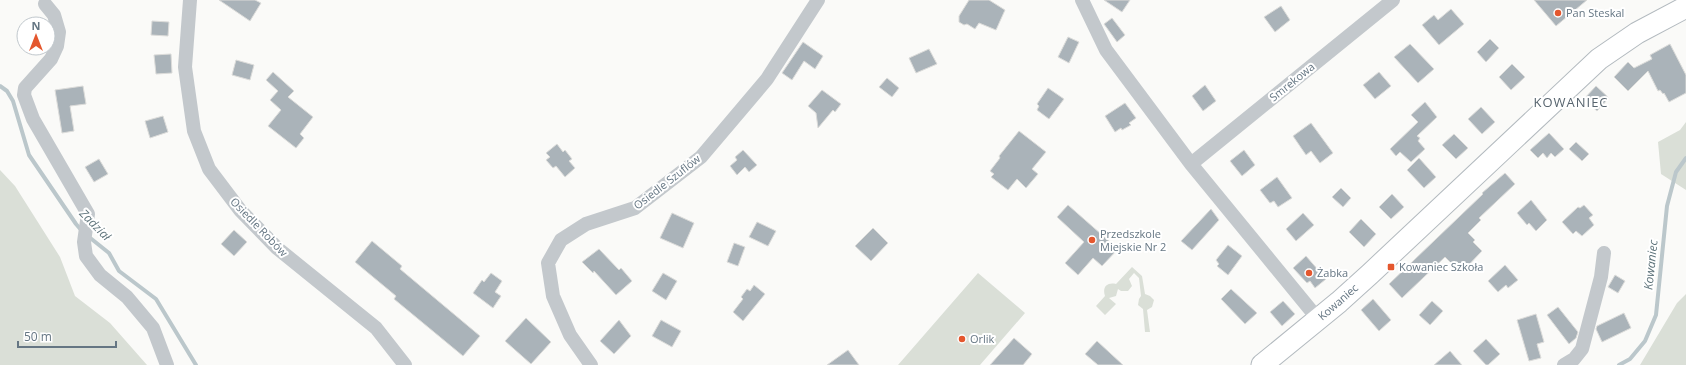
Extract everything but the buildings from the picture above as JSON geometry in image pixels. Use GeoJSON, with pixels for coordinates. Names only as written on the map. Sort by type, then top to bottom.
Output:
{"type":"FeatureCollection","features":[{"type":"Feature","properties":{"kind":"street","name":"Osiedle Robów"},"geometry":{"type":"LineString","coordinates":[[190,0],[185,67],[194,131],[209,169],[240,210],[277,248],[376,328],[405,365]]}},
{"type":"Feature","properties":{"kind":"street","name":"Osiedle Szuflów"},"geometry":{"type":"LineString","coordinates":[[591,365],[570,336],[553,296],[548,263],[561,240],[586,224],[635,208],[701,157],[767,79],[818,0]]}},
{"type":"Feature","properties":{"kind":"street"},"geometry":{"type":"LineString","coordinates":[[1082,0],[1106,50],[1191,164],[1318,319]]}},
{"type":"Feature","properties":{"kind":"street","name":"Smrekowa"},"geometry":{"type":"LineString","coordinates":[[1191,164],[1393,0]]}},
{"type":"Feature","properties":{"kind":"street"},"geometry":{"type":"LineString","coordinates":[[46,4],[54,15],[58,32],[57,46],[51,59],[25,88],[24,95],[33,120],[84,204],[88,214],[84,242],[86,256],[100,275],[127,297],[153,328],[167,365]]}},
{"type":"Feature","properties":{"kind":"street","name":"Kowaniec"},"geometry":{"type":"LineString","coordinates":[[1262,365],[1318,319],[1407,239],[1599,59],[1637,33],[1686,7]]}},
{"type":"Feature","properties":{"kind":"street"},"geometry":{"type":"LineString","coordinates":[[1564,365],[1574,359],[1582,349],[1601,277],[1604,253]]}},
{"type":"Feature","properties":{"kind":"shaded area"},"geometry":{"type":"Polygon","coordinates":[[[1686,122],[1686,190],[1661,174],[1658,142],[1680,130],[1686,122]]]}},
{"type":"Feature","properties":{"kind":"shaded area"},"geometry":{"type":"Polygon","coordinates":[[[0,170],[15,186],[60,257],[75,296],[110,323],[147,365],[0,365],[0,170]]]}},
{"type":"Feature","properties":{"kind":"shaded area"},"geometry":{"type":"Polygon","coordinates":[[[1132,267],[1142,276],[1145,294],[1154,300],[1152,307],[1147,310],[1150,332],[1145,332],[1143,309],[1138,305],[1141,296],[1139,278],[1134,273],[1129,279],[1132,286],[1128,291],[1121,291],[1118,289],[1116,296],[1109,298],[1116,304],[1105,315],[1096,306],[1105,296],[1104,290],[1106,286],[1116,284],[1132,267]]]}},
{"type":"Feature","properties":{"kind":"shaded area","name":"Orlik"},"geometry":{"type":"Polygon","coordinates":[[[978,273],[1025,313],[980,365],[898,365],[978,273]]]}},
{"type":"Feature","properties":{"kind":"shaded area"},"geometry":{"type":"Polygon","coordinates":[[[1686,294],[1686,365],[1640,365],[1677,303],[1686,294]]]}},
{"type":"Feature","properties":{"kind":"waterway","name":"Zadział"},"geometry":{"type":"LineString","coordinates":[[0,86],[7,91],[13,101],[29,155],[82,231]]}},
{"type":"Feature","properties":{"kind":"waterway","name":"Kowaniec"},"geometry":{"type":"LineString","coordinates":[[1619,365],[1630,359],[1645,341],[1656,315],[1667,206],[1676,172],[1686,158]]}},
{"type":"Feature","properties":{"kind":"waterway","name":"Zadział"},"geometry":{"type":"LineString","coordinates":[[89,237],[109,253],[119,271],[156,299],[196,365]]}},
{"type":"Feature","properties":{"kind":"place","name":"Pan Steskal"},"geometry":{"type":"Point","coordinates":[1558,13]}},
{"type":"Feature","properties":{"kind":"place","name":"Przedszkole Miejskie Nr 2"},"geometry":{"type":"Point","coordinates":[1092,240]}},
{"type":"Feature","properties":{"kind":"place","name":"Kowaniec Szkoła"},"geometry":{"type":"Point","coordinates":[1391,267]}},
{"type":"Feature","properties":{"kind":"place","name":"Żabka"},"geometry":{"type":"Point","coordinates":[1309,273]}},
{"type":"Feature","properties":{"kind":"place","name":"Orlik"},"geometry":{"type":"Point","coordinates":[962,339]}},
{"type":"Feature","properties":{"kind":"district","name":"KOWANIEC"},"geometry":{"type":"Point","coordinates":[1571,102]}}]}
